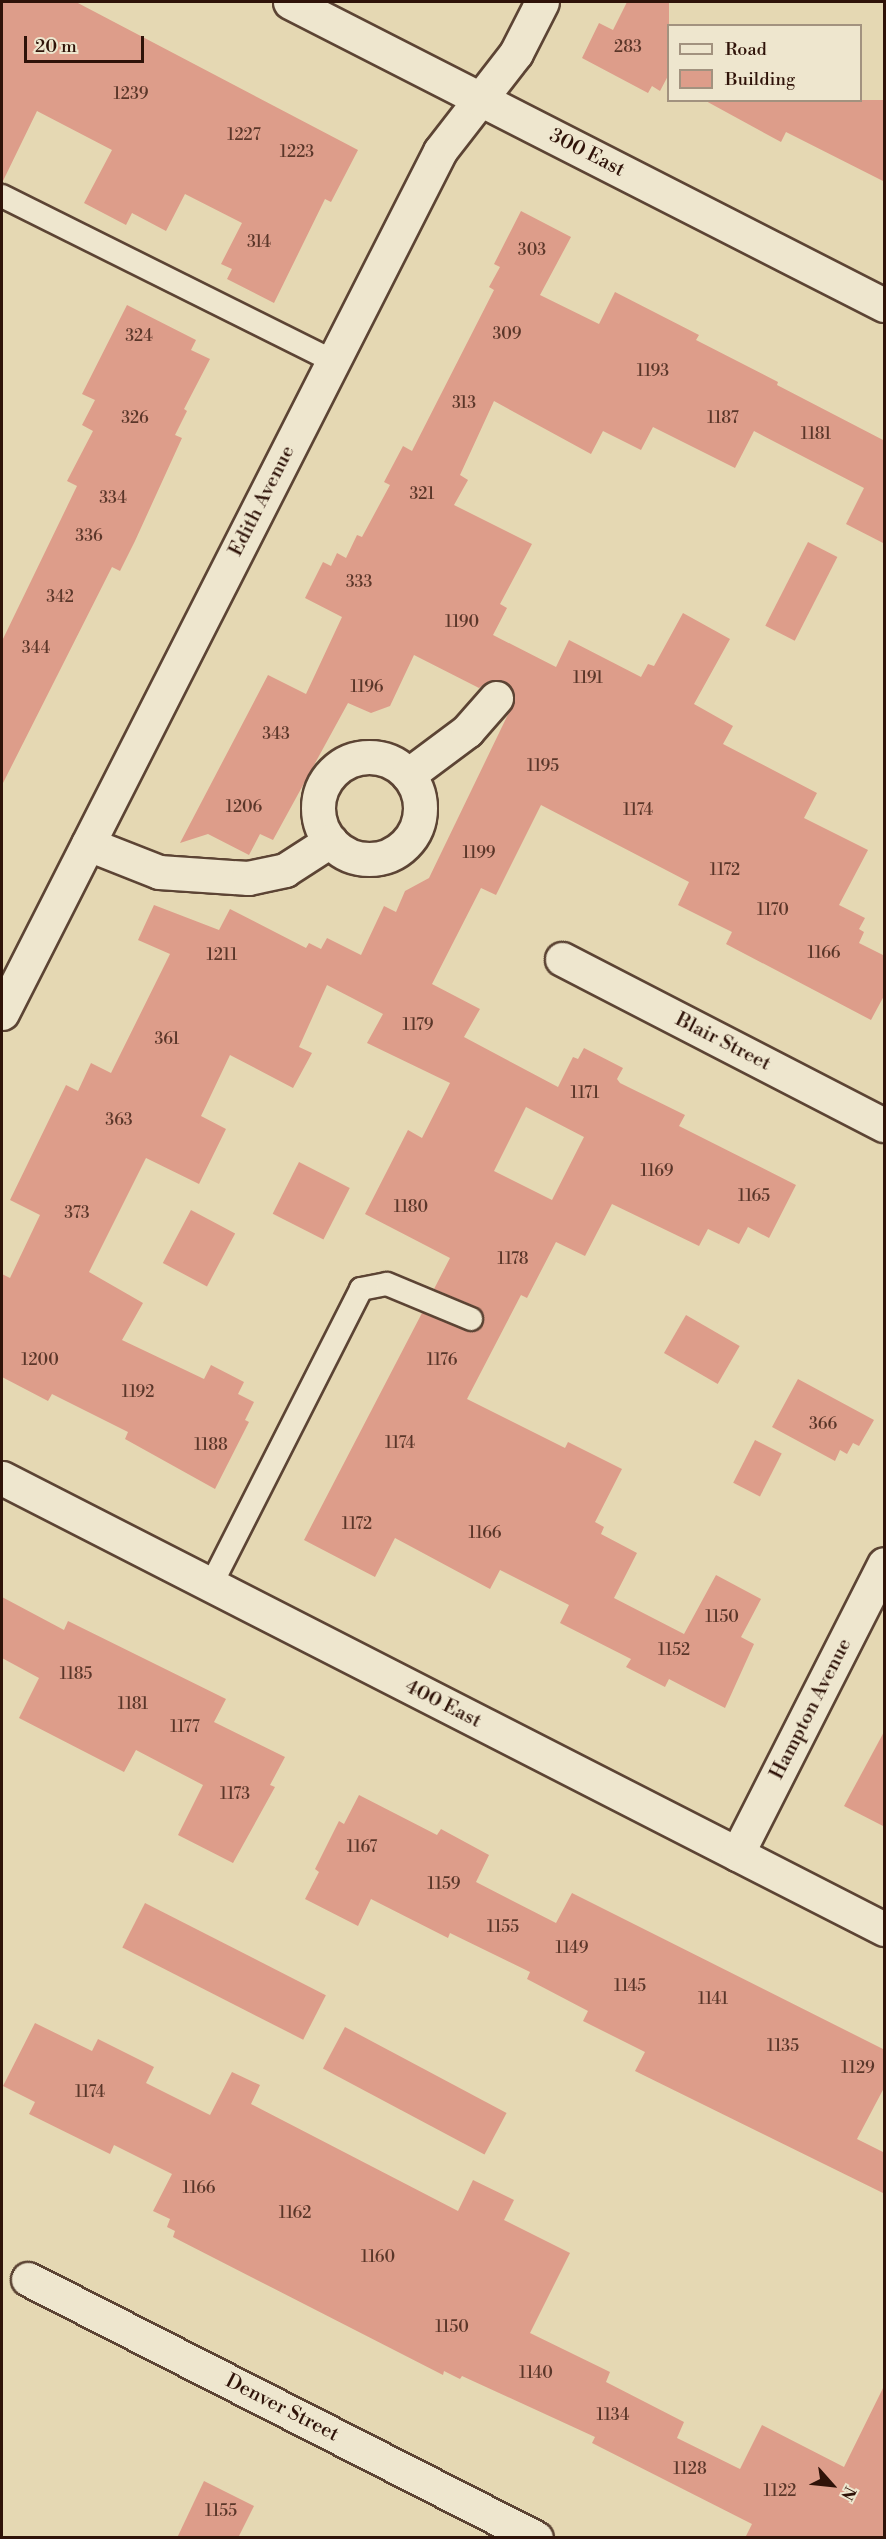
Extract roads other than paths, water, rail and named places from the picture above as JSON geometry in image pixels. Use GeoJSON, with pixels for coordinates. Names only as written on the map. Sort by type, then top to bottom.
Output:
{"type":"FeatureCollection","features":[{"type":"Feature","properties":{"kind":"street","name":"300 East"},"geometry":{"type":"LineString","coordinates":[[290,2],[885,305]]}},
{"type":"Feature","properties":{"kind":"street","name":"Edith Avenue"},"geometry":{"type":"LineString","coordinates":[[2,1013],[440,151],[516,53],[542,2]]}},
{"type":"Feature","properties":{"kind":"street"},"geometry":{"type":"LineString","coordinates":[[408,775],[467,732],[496,698]]}},
{"type":"Feature","properties":{"kind":"street"},"geometry":{"type":"LineString","coordinates":[[360,757],[378,757],[395,763],[408,775],[416,789],[419,812],[412,834],[401,847],[372,859],[342,851],[330,841],[320,826],[317,808],[329,774],[360,757]]}},
{"type":"Feature","properties":{"kind":"street"},"geometry":{"type":"LineString","coordinates":[[87,844],[159,872],[248,878],[285,870],[330,841]]}},
{"type":"Feature","properties":{"kind":"street","name":"Blair Street"},"geometry":{"type":"LineString","coordinates":[[562,959],[885,1125]]}},
{"type":"Feature","properties":{"kind":"street","name":"400 East"},"geometry":{"type":"LineString","coordinates":[[2,1478],[885,1929]]}},
{"type":"Feature","properties":{"kind":"street","name":"Hampton Avenue"},"geometry":{"type":"LineString","coordinates":[[737,1854],[885,1564]]}},
{"type":"Feature","properties":{"kind":"street","name":"Denver Street"},"geometry":{"type":"LineString","coordinates":[[28,2279],[536,2538]]}},
{"type":"Feature","properties":{"kind":"lane"},"geometry":{"type":"LineString","coordinates":[[2,196],[333,360]]}},
{"type":"Feature","properties":{"kind":"lane"},"geometry":{"type":"LineString","coordinates":[[211,1585],[362,1289],[387,1284],[471,1319]]}}]}
